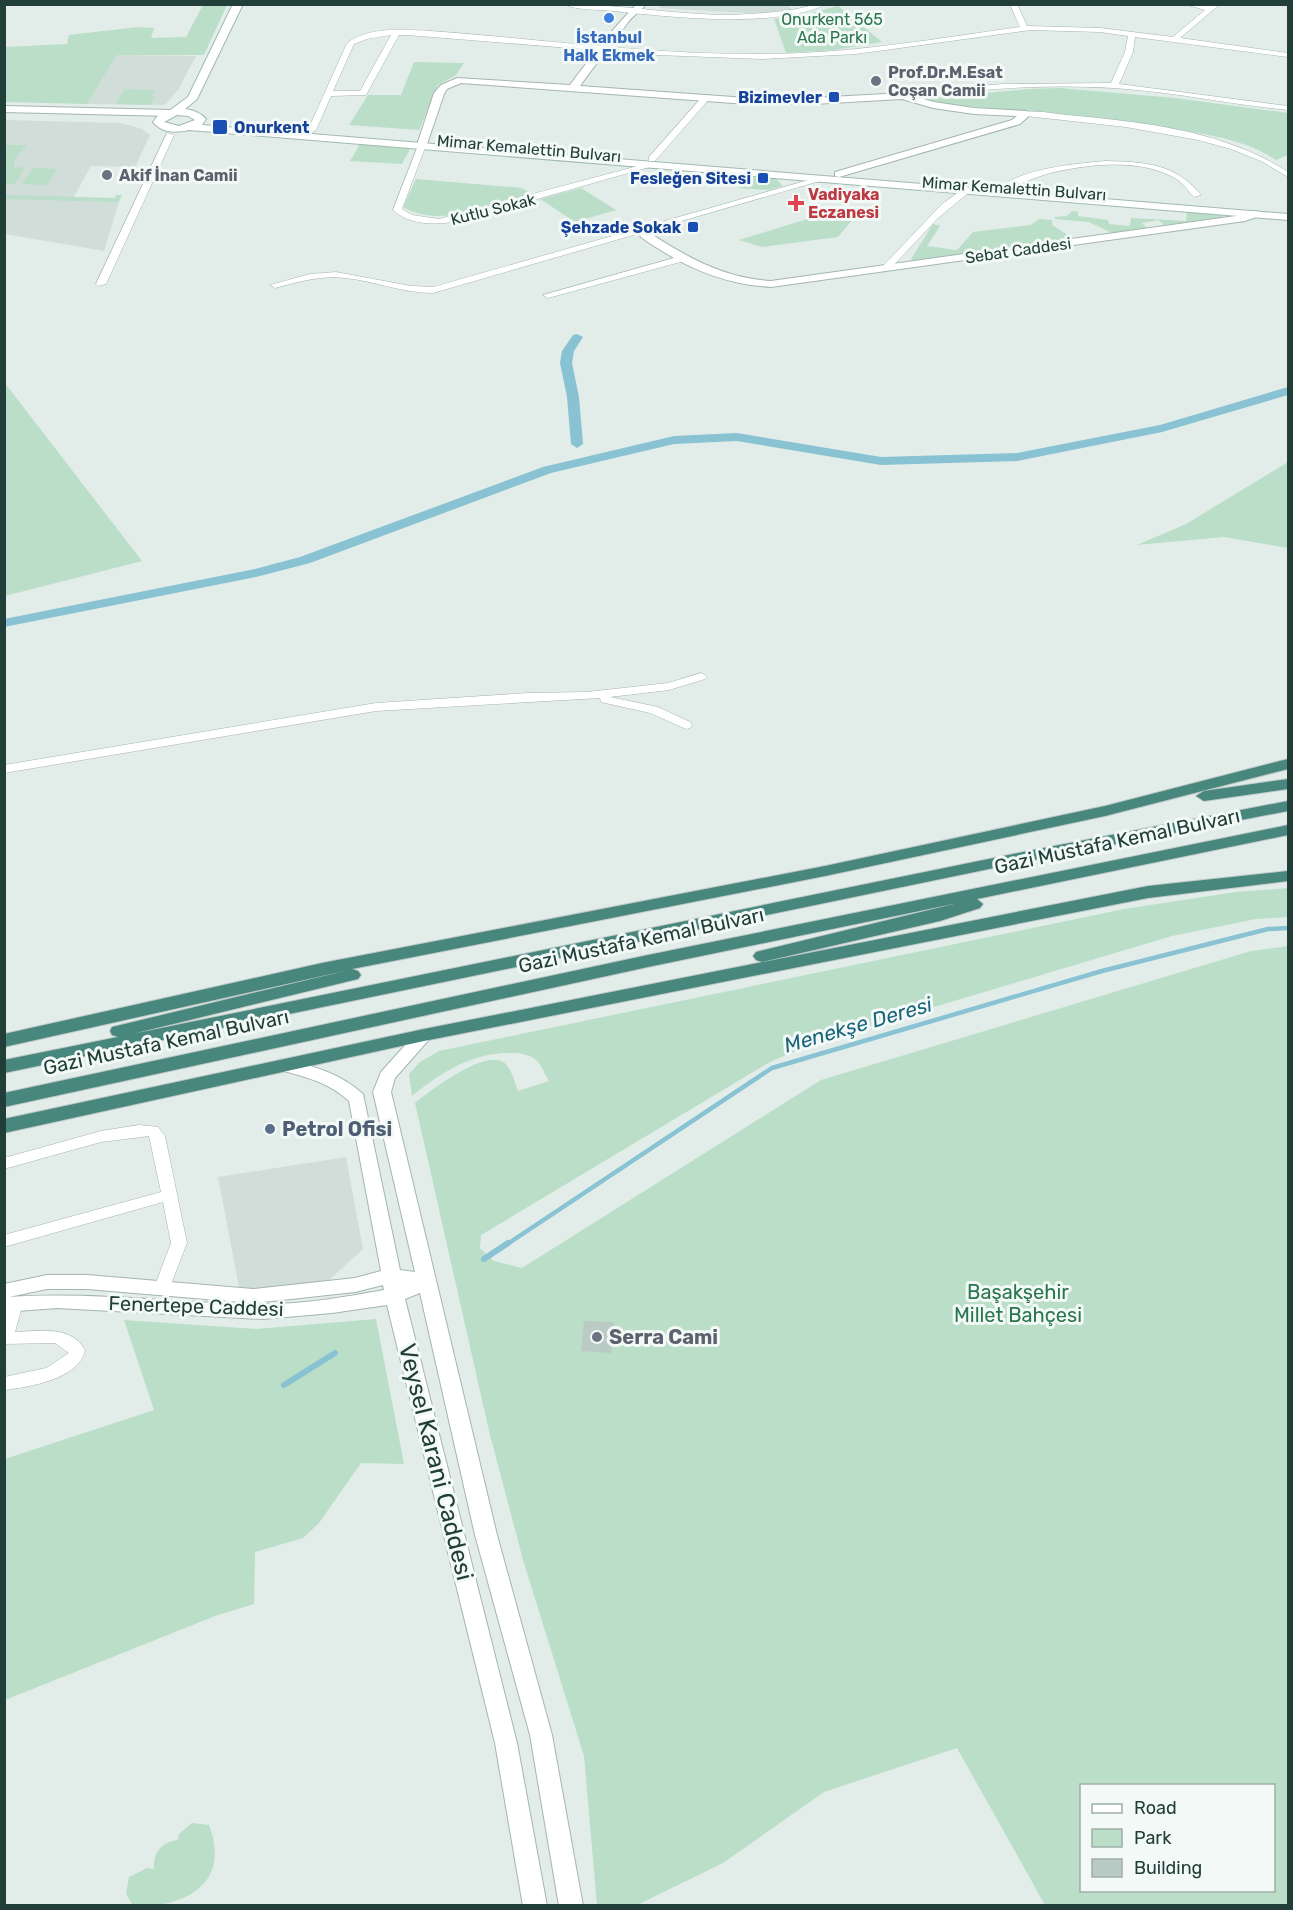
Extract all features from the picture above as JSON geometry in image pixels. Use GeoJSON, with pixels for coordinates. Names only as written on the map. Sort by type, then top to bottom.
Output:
{"type":"FeatureCollection","features":[{"type":"Feature","properties":{"kind":"highway"},"geometry":{"type":"LineString","coordinates":[[4,1041],[322,969],[825,871],[1105,811],[1288,764]]}},
{"type":"Feature","properties":{"kind":"highway"},"geometry":{"type":"LineString","coordinates":[[1105,811],[1288,784]]}},
{"type":"Feature","properties":{"kind":"highway","name":"Gazi Mustafa Kemal Bulvarı"},"geometry":{"type":"LineString","coordinates":[[4,1065],[1023,856],[1288,806]]}},
{"type":"Feature","properties":{"kind":"highway","name":"Gazi Mustafa Kemal Bulvarı"},"geometry":{"type":"LineString","coordinates":[[4,1100],[648,961],[1288,830]]}},
{"type":"Feature","properties":{"kind":"highway"},"geometry":{"type":"LineString","coordinates":[[424,1035],[940,915],[1088,870]]}},
{"type":"Feature","properties":{"kind":"highway"},"geometry":{"type":"LineString","coordinates":[[4,1126],[424,1035],[1148,892],[1288,876]]}},
{"type":"Feature","properties":{"kind":"highway"},"geometry":{"type":"LineString","coordinates":[[4,1065],[75,1041],[514,933]]}},
{"type":"Feature","properties":{"kind":"main road"},"geometry":{"type":"LineString","coordinates":[[238,4],[192,99],[172,113],[160,118],[164,129],[186,128],[198,124],[200,105],[250,4]]}},
{"type":"Feature","properties":{"kind":"main road","name":"Mimar Kemalettin Bulvarı"},"geometry":{"type":"LineString","coordinates":[[172,113],[190,113],[200,117],[422,142]]}},
{"type":"Feature","properties":{"kind":"main road","name":"Mimar Kemalettin Bulvarı"},"geometry":{"type":"LineString","coordinates":[[186,128],[422,142]]}},
{"type":"Feature","properties":{"kind":"main road"},"geometry":{"type":"LineString","coordinates":[[422,142],[826,178],[973,187],[1288,217]]}},
{"type":"Feature","properties":{"kind":"main road","name":"Mimar Kemalettin Bulvarı"},"geometry":{"type":"LineString","coordinates":[[654,161],[1288,210]]}},
{"type":"Feature","properties":{"kind":"main road"},"geometry":{"type":"LineString","coordinates":[[826,178],[839,174]]}},
{"type":"Feature","properties":{"kind":"street"},"geometry":{"type":"LineString","coordinates":[[567,4],[762,16],[787,14],[824,4]]}},
{"type":"Feature","properties":{"kind":"street"},"geometry":{"type":"LineString","coordinates":[[1013,4],[1024,28]]}},
{"type":"Feature","properties":{"kind":"street"},"geometry":{"type":"LineString","coordinates":[[1187,4],[1214,7]]}},
{"type":"Feature","properties":{"kind":"street"},"geometry":{"type":"LineString","coordinates":[[574,87],[603,47],[609,45],[629,15],[640,7]]}},
{"type":"Feature","properties":{"kind":"street"},"geometry":{"type":"LineString","coordinates":[[1174,40],[1214,7]]}},
{"type":"Feature","properties":{"kind":"street"},"geometry":{"type":"LineString","coordinates":[[312,130],[351,43],[364,36],[397,32],[688,55],[795,56],[884,47],[1024,28],[1070,27],[1288,55]]}},
{"type":"Feature","properties":{"kind":"street"},"geometry":{"type":"LineString","coordinates":[[328,94],[363,93],[397,32]]}},
{"type":"Feature","properties":{"kind":"street"},"geometry":{"type":"LineString","coordinates":[[1114,86],[1129,52],[1132,34]]}},
{"type":"Feature","properties":{"kind":"street"},"geometry":{"type":"LineString","coordinates":[[422,142],[439,93],[452,82],[460,80],[706,98],[813,101],[1038,84],[1114,86],[1288,108]]}},
{"type":"Feature","properties":{"kind":"street"},"geometry":{"type":"LineString","coordinates":[[903,96],[914,101],[953,108],[1146,128],[1216,141],[1261,156],[1288,175]]}},
{"type":"Feature","properties":{"kind":"street"},"geometry":{"type":"LineString","coordinates":[[654,161],[670,135],[706,98]]}},
{"type":"Feature","properties":{"kind":"street"},"geometry":{"type":"LineString","coordinates":[[4,109],[172,113]]}},
{"type":"Feature","properties":{"kind":"street"},"geometry":{"type":"LineString","coordinates":[[839,174],[1016,122],[1026,114]]}},
{"type":"Feature","properties":{"kind":"street"},"geometry":{"type":"LineString","coordinates":[[4,115],[129,118],[164,129],[101,285]]}},
{"type":"Feature","properties":{"kind":"street","name":"Kutlu Sokak"},"geometry":{"type":"LineString","coordinates":[[422,142],[397,210],[409,216],[439,222],[495,210],[654,161]]}},
{"type":"Feature","properties":{"kind":"street"},"geometry":{"type":"LineString","coordinates":[[1004,187],[1030,176],[1085,164],[1118,162],[1146,166],[1175,175],[1185,180],[1197,195]]}},
{"type":"Feature","properties":{"kind":"street"},"geometry":{"type":"LineString","coordinates":[[275,285],[315,276],[346,275],[410,289],[434,290],[826,178]]}},
{"type":"Feature","properties":{"kind":"street"},"geometry":{"type":"LineString","coordinates":[[886,268],[924,225],[958,195],[973,187]]}},
{"type":"Feature","properties":{"kind":"street","name":"Sebat Caddesi"},"geometry":{"type":"LineString","coordinates":[[641,232],[681,259],[711,273],[737,281],[781,283],[1245,218],[1255,214]]}},
{"type":"Feature","properties":{"kind":"street"},"geometry":{"type":"LineString","coordinates":[[548,295],[681,259]]}},
{"type":"Feature","properties":{"kind":"street"},"geometry":{"type":"LineString","coordinates":[[4,769],[376,707],[587,696],[669,686],[701,677]]}},
{"type":"Feature","properties":{"kind":"street"},"geometry":{"type":"LineString","coordinates":[[587,696],[621,701],[654,710],[686,725]]}},
{"type":"Feature","properties":{"kind":"street","name":"Veysel Karani Caddesi"},"geometry":{"type":"LineString","coordinates":[[424,1035],[387,1076],[382,1092],[486,1535],[541,1735],[571,1905]]}},
{"type":"Feature","properties":{"kind":"street","name":"Veysel Karani Caddesi"},"geometry":{"type":"LineString","coordinates":[[283,1065],[321,1074],[343,1084],[357,1098],[392,1286],[506,1743],[535,1905]]}},
{"type":"Feature","properties":{"kind":"street"},"geometry":{"type":"LineString","coordinates":[[4,1164],[112,1135],[133,1131],[153,1131],[158,1136],[179,1243],[162,1288]]}},
{"type":"Feature","properties":{"kind":"street"},"geometry":{"type":"LineString","coordinates":[[4,1241],[170,1195]]}},
{"type":"Feature","properties":{"kind":"street","name":"Fenertepe Caddesi"},"geometry":{"type":"LineString","coordinates":[[8,1300],[47,1282],[162,1288],[253,1296],[355,1285],[392,1286],[427,1281]]}},
{"type":"Feature","properties":{"kind":"street","name":"Fenertepe Caddesi"},"geometry":{"type":"LineString","coordinates":[[8,1300],[263,1312],[332,1306],[392,1286]]}},
{"type":"Feature","properties":{"kind":"street"},"geometry":{"type":"LineString","coordinates":[[4,1384],[25,1382],[57,1371],[76,1356],[77,1350],[58,1337],[5,1337],[8,1300]]}},
{"type":"Feature","properties":{"kind":"shaded area"},"geometry":{"type":"Polygon","coordinates":[[[662,4],[786,4],[793,11],[763,14],[660,8],[662,4]]]}},
{"type":"Feature","properties":{"kind":"shaded area"},"geometry":{"type":"Polygon","coordinates":[[[117,55],[196,56],[178,90],[165,105],[87,104],[117,55]]]}},
{"type":"Feature","properties":{"kind":"shaded area"},"geometry":{"type":"Polygon","coordinates":[[[5,120],[121,123],[142,129],[150,135],[135,167],[91,166],[72,200],[119,202],[104,251],[5,234],[4,162],[26,145],[5,145],[5,120]]]}},
{"type":"Feature","properties":{"kind":"shaded area"},"geometry":{"type":"Polygon","coordinates":[[[346,1157],[363,1249],[329,1280],[240,1292],[218,1177],[346,1157]]]}},
{"type":"Feature","properties":{"kind":"green space"},"geometry":{"type":"Polygon","coordinates":[[[203,5],[227,5],[204,55],[117,55],[87,104],[5,102],[5,47],[67,44],[69,35],[138,27],[154,28],[151,38],[186,37],[203,5]]]}},
{"type":"Feature","properties":{"kind":"green space","name":"Onurkent 565 Ada Parkı"},"geometry":{"type":"Polygon","coordinates":[[[838,6],[882,42],[834,50],[786,53],[774,19],[838,6]]]}},
{"type":"Feature","properties":{"kind":"green space"},"geometry":{"type":"Polygon","coordinates":[[[414,62],[464,63],[456,75],[438,85],[419,130],[349,125],[368,95],[401,95],[414,62]]]}},
{"type":"Feature","properties":{"kind":"green space"},"geometry":{"type":"Polygon","coordinates":[[[1059,88],[1175,98],[1288,113],[1288,155],[1276,160],[1239,143],[1172,129],[940,103],[924,99],[1059,88]]]}},
{"type":"Feature","properties":{"kind":"green space"},"geometry":{"type":"Polygon","coordinates":[[[124,89],[155,90],[152,96],[155,97],[151,105],[116,104],[124,89]]]}},
{"type":"Feature","properties":{"kind":"green space"},"geometry":{"type":"Polygon","coordinates":[[[360,144],[411,147],[402,164],[350,161],[360,144]]]}},
{"type":"Feature","properties":{"kind":"green space"},"geometry":{"type":"Polygon","coordinates":[[[5,145],[27,145],[14,160],[14,167],[25,168],[15,184],[5,184],[5,145]]]}},
{"type":"Feature","properties":{"kind":"green space"},"geometry":{"type":"Polygon","coordinates":[[[33,168],[57,169],[47,185],[22,184],[33,168]]]}},
{"type":"Feature","properties":{"kind":"green space"},"geometry":{"type":"Polygon","coordinates":[[[744,176],[776,179],[783,186],[769,190],[739,188],[744,176]]]}},
{"type":"Feature","properties":{"kind":"green space"},"geometry":{"type":"Polygon","coordinates":[[[416,179],[522,188],[532,194],[467,213],[433,216],[403,207],[416,179]]]}},
{"type":"Feature","properties":{"kind":"green space"},"geometry":{"type":"Polygon","coordinates":[[[581,188],[616,210],[575,222],[540,199],[581,188]]]}},
{"type":"Feature","properties":{"kind":"green space"},"geometry":{"type":"Polygon","coordinates":[[[5,195],[115,198],[116,195],[122,195],[119,202],[5,199],[5,195]]]}},
{"type":"Feature","properties":{"kind":"green space"},"geometry":{"type":"Polygon","coordinates":[[[843,208],[858,213],[838,237],[762,247],[739,240],[843,208]]]}},
{"type":"Feature","properties":{"kind":"green space"},"geometry":{"type":"Polygon","coordinates":[[[1072,211],[1078,212],[1078,216],[1108,220],[1109,224],[1130,226],[1131,218],[1186,221],[1187,211],[1218,213],[1223,217],[1164,225],[1158,220],[1142,223],[1147,228],[1112,233],[1089,222],[1055,219],[1055,217],[1067,216],[1072,211]]]}},
{"type":"Feature","properties":{"kind":"green space"},"geometry":{"type":"Polygon","coordinates":[[[1039,219],[1052,220],[1052,225],[1071,237],[915,261],[911,259],[933,224],[940,226],[927,246],[957,250],[973,232],[1031,225],[1039,219]]]}},
{"type":"Feature","properties":{"kind":"green space"},"geometry":{"type":"Polygon","coordinates":[[[4,382],[142,561],[5,596],[4,382]]]}},
{"type":"Feature","properties":{"kind":"green space"},"geometry":{"type":"Polygon","coordinates":[[[1288,462],[1288,548],[1224,537],[1137,545],[1186,524],[1288,462]]]}},
{"type":"Feature","properties":{"kind":"green space","name":"Başakşehir Millet Bahçesi"},"geometry":{"type":"Polygon","coordinates":[[[1288,888],[1288,917],[1256,919],[1172,936],[813,1043],[770,1062],[481,1235],[480,1248],[494,1261],[522,1268],[821,1080],[1251,951],[1288,946],[1288,1905],[1045,1905],[957,1748],[824,1792],[723,1863],[637,1905],[597,1905],[584,1756],[523,1560],[489,1431],[415,1103],[457,1074],[483,1062],[494,1060],[506,1064],[518,1091],[549,1081],[534,1059],[525,1054],[514,1053],[483,1056],[470,1060],[434,1079],[412,1096],[409,1074],[420,1062],[439,1051],[1124,909],[1236,892],[1288,888]]]}},
{"type":"Feature","properties":{"kind":"green space"},"geometry":{"type":"Polygon","coordinates":[[[376,1319],[404,1464],[361,1463],[319,1523],[303,1538],[255,1552],[254,1604],[215,1616],[5,1700],[5,1459],[154,1410],[124,1320],[256,1329],[376,1319]]]}},
{"type":"Feature","properties":{"kind":"green space"},"geometry":{"type":"Polygon","coordinates":[[[192,1823],[209,1825],[215,1854],[209,1877],[191,1894],[179,1900],[152,1906],[132,1904],[126,1894],[129,1877],[147,1868],[154,1869],[159,1849],[167,1843],[178,1840],[179,1834],[192,1823]]]}},
{"type":"Feature","properties":{"kind":"building","name":"Serra Cami"},"geometry":{"type":"Polygon","coordinates":[[[584,1321],[614,1322],[611,1353],[581,1351],[584,1321]]]}},
{"type":"Feature","properties":{"kind":"waterway"},"geometry":{"type":"LineString","coordinates":[[577,337],[568,351],[566,363],[573,397],[577,444]]}},
{"type":"Feature","properties":{"kind":"waterway"},"geometry":{"type":"LineString","coordinates":[[4,623],[256,573],[305,560],[547,470],[674,440],[737,437],[881,461],[1017,457],[1162,428],[1288,391]]}},
{"type":"Feature","properties":{"kind":"waterway","name":"Menekşe Deresi"},"geometry":{"type":"LineString","coordinates":[[506,1245],[772,1068],[1102,971],[1268,929],[1288,928]]}},
{"type":"Feature","properties":{"kind":"waterway","name":"Menekşe Deresi"},"geometry":{"type":"LineString","coordinates":[[484,1259],[508,1243]]}},
{"type":"Feature","properties":{"kind":"waterway","name":"Menekşe Deresi"},"geometry":{"type":"LineString","coordinates":[[284,1385],[335,1353]]}},
{"type":"Feature","properties":{"kind":"place","name":"İstanbul Halk Ekmek"},"geometry":{"type":"Point","coordinates":[609,18]}},
{"type":"Feature","properties":{"kind":"place","name":"Prof.Dr.M.Esat Coşan Camii"},"geometry":{"type":"Point","coordinates":[876,81]}},
{"type":"Feature","properties":{"kind":"place","name":"Bizimevler"},"geometry":{"type":"Point","coordinates":[834,97]}},
{"type":"Feature","properties":{"kind":"place","name":"Onurkent"},"geometry":{"type":"Point","coordinates":[220,127]}},
{"type":"Feature","properties":{"kind":"place","name":"Akif İnan Camii"},"geometry":{"type":"Point","coordinates":[107,175]}},
{"type":"Feature","properties":{"kind":"place","name":"Fesleğen Sitesi"},"geometry":{"type":"Point","coordinates":[763,178]}},
{"type":"Feature","properties":{"kind":"place","name":"Vadiyaka Eczanesi"},"geometry":{"type":"Point","coordinates":[796,203]}},
{"type":"Feature","properties":{"kind":"place","name":"Şehzade Sokak"},"geometry":{"type":"Point","coordinates":[693,227]}},
{"type":"Feature","properties":{"kind":"place","name":"Petrol Ofisi"},"geometry":{"type":"Point","coordinates":[270,1129]}},
{"type":"Feature","properties":{"kind":"place","name":"Serra Cami"},"geometry":{"type":"Point","coordinates":[597,1337]}}]}
